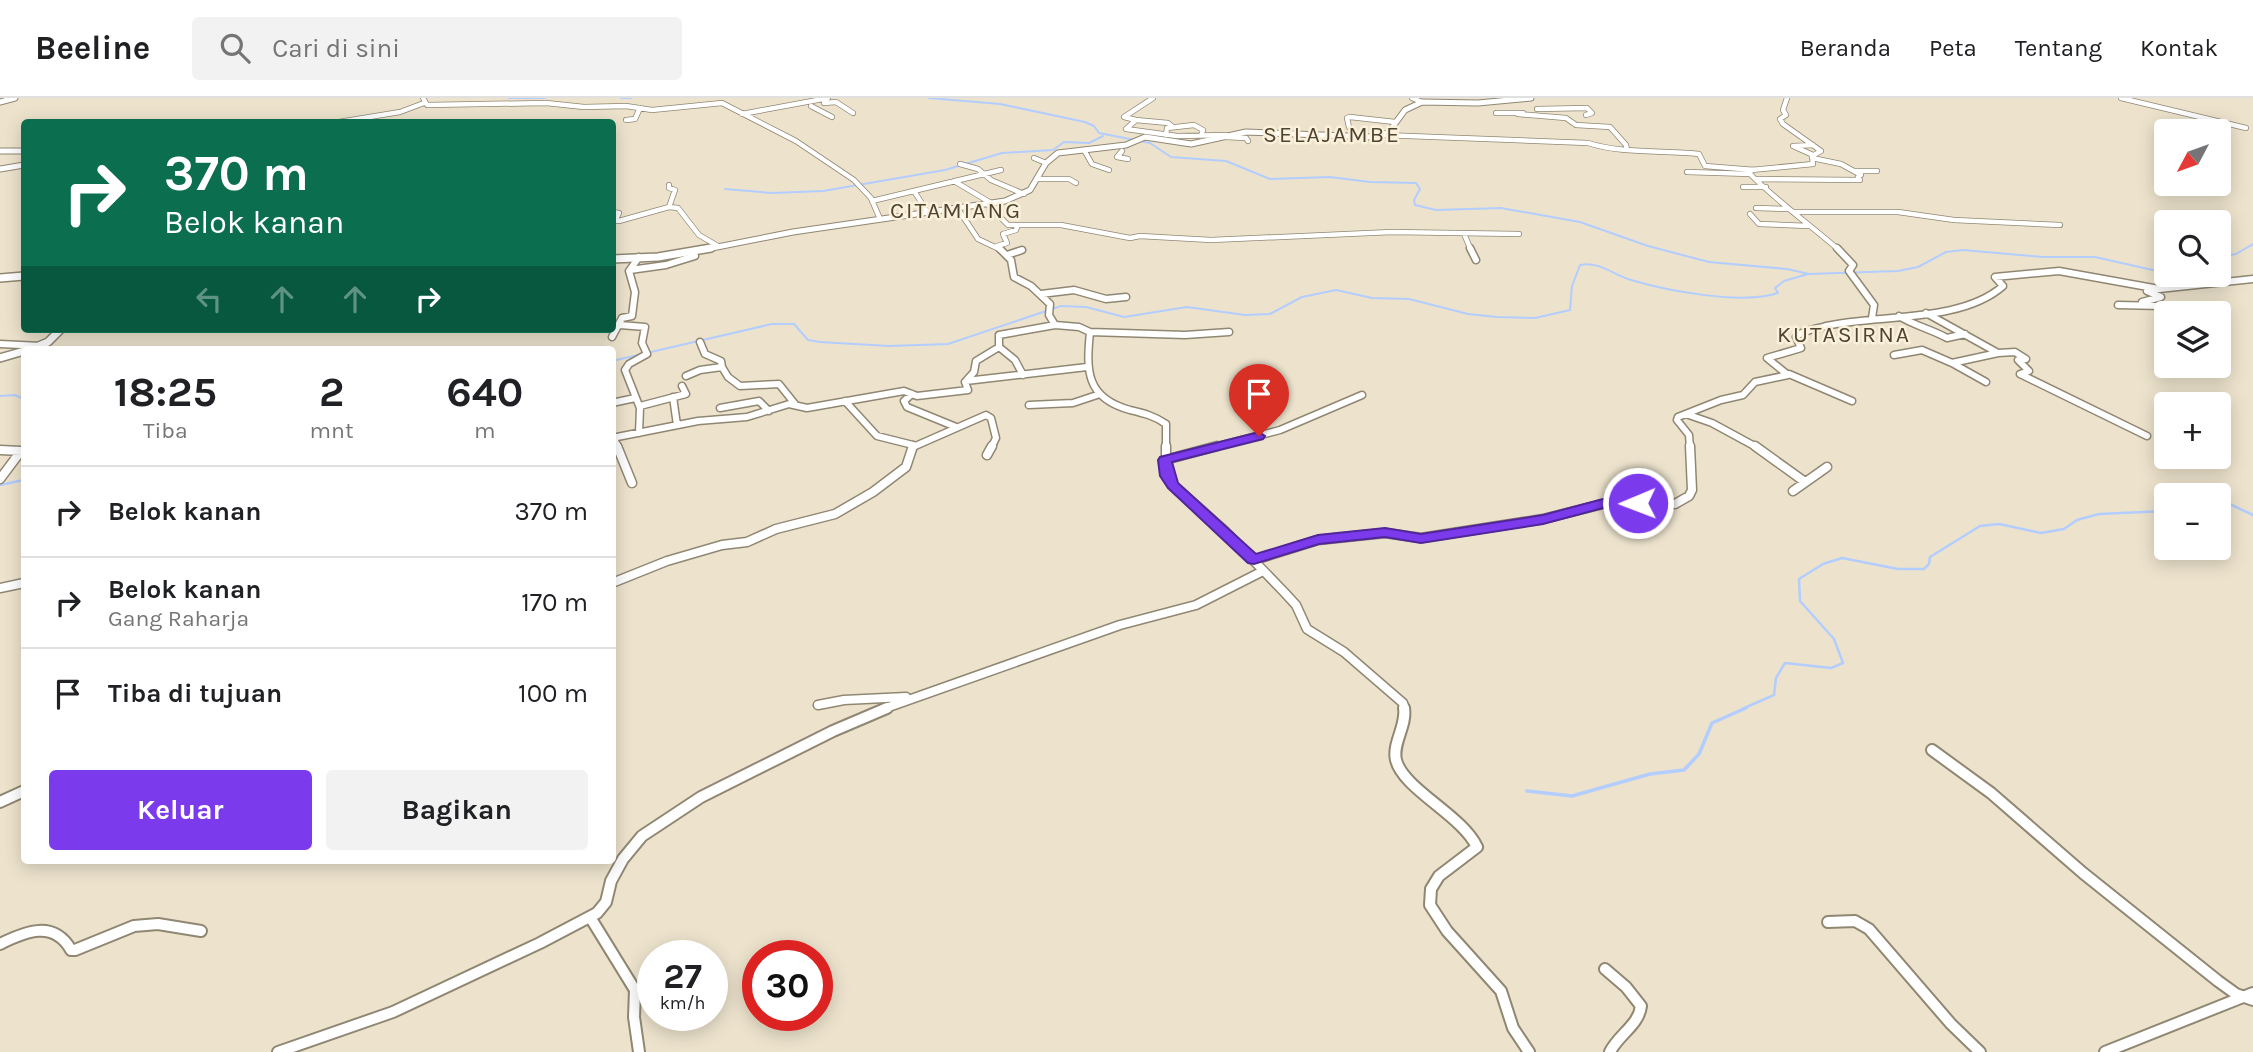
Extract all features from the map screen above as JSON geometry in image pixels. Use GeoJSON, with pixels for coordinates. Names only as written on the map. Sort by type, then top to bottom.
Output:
{"type":"FeatureCollection","features":[{"type":"Feature","properties":{"kind":"street"},"geometry":{"type":"LineString","coordinates":[[3,100],[15,98]]}},
{"type":"Feature","properties":{"kind":"street"},"geometry":{"type":"LineString","coordinates":[[537,103],[541,98]]}},
{"type":"Feature","properties":{"kind":"street"},"geometry":{"type":"LineString","coordinates":[[741,114],[828,98]]}},
{"type":"Feature","properties":{"kind":"street"},"geometry":{"type":"LineString","coordinates":[[1153,98],[1124,117],[1168,123],[1172,127]]}},
{"type":"Feature","properties":{"kind":"street"},"geometry":{"type":"LineString","coordinates":[[1412,98],[1422,102]]}},
{"type":"Feature","properties":{"kind":"street"},"geometry":{"type":"LineString","coordinates":[[1382,135],[1388,132],[1405,109],[1422,102],[1529,98],[1528,103],[1537,109]]}},
{"type":"Feature","properties":{"kind":"street"},"geometry":{"type":"LineString","coordinates":[[1787,98],[1783,110],[1786,114],[1781,120],[1786,128],[1821,151],[1813,156]]}},
{"type":"Feature","properties":{"kind":"street"},"geometry":{"type":"LineString","coordinates":[[2121,98],[2246,128]]}},
{"type":"Feature","properties":{"kind":"street"},"geometry":{"type":"LineString","coordinates":[[604,107],[607,100]]}},
{"type":"Feature","properties":{"kind":"street"},"geometry":{"type":"LineString","coordinates":[[359,119],[390,114],[423,101],[662,109],[720,103],[761,121],[796,141],[857,185],[872,201],[880,219]]}},
{"type":"Feature","properties":{"kind":"street"},"geometry":{"type":"LineString","coordinates":[[811,106],[834,102],[853,113]]}},
{"type":"Feature","properties":{"kind":"street"},"geometry":{"type":"LineString","coordinates":[[801,104],[832,117]]}},
{"type":"Feature","properties":{"kind":"street"},"geometry":{"type":"LineString","coordinates":[[626,120],[635,119],[640,108]]}},
{"type":"Feature","properties":{"kind":"street"},"geometry":{"type":"LineString","coordinates":[[1518,114],[1537,109],[1588,108],[1592,113],[1586,115]]}},
{"type":"Feature","properties":{"kind":"street"},"geometry":{"type":"LineString","coordinates":[[1496,113],[1566,118],[1576,125],[1610,127],[1626,145],[1627,150]]}},
{"type":"Feature","properties":{"kind":"street"},"geometry":{"type":"LineString","coordinates":[[1349,127],[1350,117],[1395,122]]}},
{"type":"Feature","properties":{"kind":"street"},"geometry":{"type":"LineString","coordinates":[[1136,120],[1126,130],[1166,135],[1226,136],[1248,141]]}},
{"type":"Feature","properties":{"kind":"street"},"geometry":{"type":"LineString","coordinates":[[1166,135],[1167,128],[1197,125],[1203,131],[1201,136]]}},
{"type":"Feature","properties":{"kind":"street"},"geometry":{"type":"LineString","coordinates":[[616,259],[692,253],[718,246],[880,219],[989,204],[1024,194],[1038,179],[1046,163],[1059,153],[1147,137],[1191,144],[1249,132],[1565,143],[1697,154],[1700,155],[1703,166],[1752,172],[1791,210],[1852,261],[1851,273],[1874,304],[1872,318]]}},
{"type":"Feature","properties":{"kind":"street"},"geometry":{"type":"LineString","coordinates":[[1814,145],[1793,146],[1813,156],[1834,161],[1858,174],[1877,171]]}},
{"type":"Feature","properties":{"kind":"street"},"geometry":{"type":"LineString","coordinates":[[1084,150],[1092,164],[1108,170]]}},
{"type":"Feature","properties":{"kind":"street"},"geometry":{"type":"LineString","coordinates":[[0,151],[21,151]]}},
{"type":"Feature","properties":{"kind":"street"},"geometry":{"type":"LineString","coordinates":[[1122,151],[1117,157],[1128,159]]}},
{"type":"Feature","properties":{"kind":"street"},"geometry":{"type":"LineString","coordinates":[[1687,172],[1752,172],[1813,164],[1813,156]]}},
{"type":"Feature","properties":{"kind":"street"},"geometry":{"type":"LineString","coordinates":[[1034,158],[1046,163]]}},
{"type":"Feature","properties":{"kind":"street"},"geometry":{"type":"LineString","coordinates":[[961,164],[1024,194]]}},
{"type":"Feature","properties":{"kind":"street"},"geometry":{"type":"LineString","coordinates":[[0,169],[21,166]]}},
{"type":"Feature","properties":{"kind":"street"},"geometry":{"type":"LineString","coordinates":[[872,201],[1001,170]]}},
{"type":"Feature","properties":{"kind":"street"},"geometry":{"type":"LineString","coordinates":[[1757,179],[1860,180],[1858,174]]}},
{"type":"Feature","properties":{"kind":"street"},"geometry":{"type":"LineString","coordinates":[[1038,179],[1069,179],[1076,183]]}},
{"type":"Feature","properties":{"kind":"street"},"geometry":{"type":"LineString","coordinates":[[954,181],[989,204],[1007,225],[1060,225],[1127,238],[1140,236],[1211,240],[1392,232],[1519,234]]}},
{"type":"Feature","properties":{"kind":"street"},"geometry":{"type":"LineString","coordinates":[[669,185],[675,190],[669,207]]}},
{"type":"Feature","properties":{"kind":"street"},"geometry":{"type":"LineString","coordinates":[[1743,187],[1766,187]]}},
{"type":"Feature","properties":{"kind":"street"},"geometry":{"type":"LineString","coordinates":[[914,191],[928,213]]}},
{"type":"Feature","properties":{"kind":"street"},"geometry":{"type":"LineString","coordinates":[[616,221],[669,207],[678,208],[689,227],[708,242],[718,246]]}},
{"type":"Feature","properties":{"kind":"street"},"geometry":{"type":"LineString","coordinates":[[1756,208],[1945,216],[1954,220],[2060,225]]}},
{"type":"Feature","properties":{"kind":"street"},"geometry":{"type":"LineString","coordinates":[[958,209],[960,216],[978,239],[997,246],[1007,255],[1012,263],[1014,277],[1041,294],[1050,306],[1049,315],[1055,325]]}},
{"type":"Feature","properties":{"kind":"street"},"geometry":{"type":"LineString","coordinates":[[1750,214],[1758,224],[1810,226]]}},
{"type":"Feature","properties":{"kind":"street"},"geometry":{"type":"LineString","coordinates":[[997,246],[1007,243],[1003,234],[1016,230],[1017,227]]}},
{"type":"Feature","properties":{"kind":"street"},"geometry":{"type":"LineString","coordinates":[[1464,234],[1476,260]]}},
{"type":"Feature","properties":{"kind":"street"},"geometry":{"type":"LineString","coordinates":[[1007,255],[1022,250]]}},
{"type":"Feature","properties":{"kind":"street"},"geometry":{"type":"LineString","coordinates":[[630,270],[666,265],[695,256],[692,253]]}},
{"type":"Feature","properties":{"kind":"street"},"geometry":{"type":"LineString","coordinates":[[616,330],[621,322],[632,316],[635,290],[630,270],[639,257]]}},
{"type":"Feature","properties":{"kind":"street"},"geometry":{"type":"LineString","coordinates":[[1852,401],[1788,374],[1767,358],[1801,348],[1796,337],[1798,334],[1872,318],[1955,309],[1986,299],[2003,287],[1994,278],[2064,272],[2141,288],[2182,288],[2253,279]]}},
{"type":"Feature","properties":{"kind":"street"},"geometry":{"type":"LineString","coordinates":[[0,278],[21,276]]}},
{"type":"Feature","properties":{"kind":"street"},"geometry":{"type":"LineString","coordinates":[[2141,288],[2161,298],[2142,302],[2144,304]]}},
{"type":"Feature","properties":{"kind":"street"},"geometry":{"type":"LineString","coordinates":[[1041,294],[1074,290],[1105,299],[1126,297]]}},
{"type":"Feature","properties":{"kind":"street"},"geometry":{"type":"LineString","coordinates":[[2118,305],[2154,305]]}},
{"type":"Feature","properties":{"kind":"street"},"geometry":{"type":"LineString","coordinates":[[1926,313],[1998,353]]}},
{"type":"Feature","properties":{"kind":"street"},"geometry":{"type":"LineString","coordinates":[[1899,316],[1919,328],[1930,329],[1947,338],[1965,334]]}},
{"type":"Feature","properties":{"kind":"street"},"geometry":{"type":"LineString","coordinates":[[616,320],[645,327],[642,343],[647,354],[625,366],[625,374],[632,383],[639,406],[639,433]]}},
{"type":"Feature","properties":{"kind":"street"},"geometry":{"type":"LineString","coordinates":[[1023,375],[1015,360],[999,347],[997,337],[1003,333],[1055,325],[1072,326],[1090,332],[1185,335],[1230,332]]}},
{"type":"Feature","properties":{"kind":"street"},"geometry":{"type":"LineString","coordinates":[[1090,332],[1087,367],[1097,395],[1113,405],[1151,415],[1164,422],[1167,430],[1167,476],[1173,485],[1254,560],[1296,605],[1307,629],[1344,652],[1404,703],[1406,719],[1395,754],[1399,767],[1421,792],[1473,837],[1477,848],[1439,876],[1431,889],[1430,905],[1447,931],[1501,991],[1513,1028],[1529,1052]]}},
{"type":"Feature","properties":{"kind":"street"},"geometry":{"type":"LineString","coordinates":[[0,344],[41,346],[58,333]]}},
{"type":"Feature","properties":{"kind":"street"},"geometry":{"type":"LineString","coordinates":[[612,337],[614,333]]}},
{"type":"Feature","properties":{"kind":"street"},"geometry":{"type":"LineString","coordinates":[[700,342],[708,358],[721,361],[731,380],[749,389],[779,384],[795,404],[804,408],[904,391],[912,394],[964,391],[968,390],[966,381]]}},
{"type":"Feature","properties":{"kind":"street"},"geometry":{"type":"LineString","coordinates":[[966,381],[974,372],[978,359],[999,347]]}},
{"type":"Feature","properties":{"kind":"street"},"geometry":{"type":"LineString","coordinates":[[1894,355],[1922,350],[1986,382]]}},
{"type":"Feature","properties":{"kind":"street"},"geometry":{"type":"LineString","coordinates":[[0,358],[21,353]]}},
{"type":"Feature","properties":{"kind":"street"},"geometry":{"type":"LineString","coordinates":[[1952,363],[1998,353],[2017,353],[2026,359],[2018,360],[2029,370],[2020,373],[2022,375],[2147,436]]}},
{"type":"Feature","properties":{"kind":"street"},"geometry":{"type":"LineString","coordinates":[[686,376],[700,370],[722,367]]}},
{"type":"Feature","properties":{"kind":"street"},"geometry":{"type":"LineString","coordinates":[[966,381],[1087,367]]}},
{"type":"Feature","properties":{"kind":"street"},"geometry":{"type":"LineString","coordinates":[[1254,560],[1318,540],[1385,533],[1421,538],[1543,519],[1603,504],[1678,503],[1689,496],[1692,490],[1688,432],[1676,419],[1721,400],[1743,395],[1755,382],[1788,374]]}},
{"type":"Feature","properties":{"kind":"street"},"geometry":{"type":"LineString","coordinates":[[639,406],[687,393],[682,386]]}},
{"type":"Feature","properties":{"kind":"street"},"geometry":{"type":"LineString","coordinates":[[912,394],[904,402],[906,407],[956,427]]}},
{"type":"Feature","properties":{"kind":"street"},"geometry":{"type":"LineString","coordinates":[[1029,405],[1073,402],[1097,395]]}},
{"type":"Feature","properties":{"kind":"street"},"geometry":{"type":"LineString","coordinates":[[1165,460],[1280,430],[1362,395]]}},
{"type":"Feature","properties":{"kind":"street"},"geometry":{"type":"LineString","coordinates":[[673,397],[679,421],[677,425]]}},
{"type":"Feature","properties":{"kind":"street"},"geometry":{"type":"LineString","coordinates":[[616,402],[635,398]]}},
{"type":"Feature","properties":{"kind":"street"},"geometry":{"type":"LineString","coordinates":[[720,408],[759,401],[769,411]]}},
{"type":"Feature","properties":{"kind":"street"},"geometry":{"type":"LineString","coordinates":[[845,401],[873,434],[884,439],[908,441],[913,447]]}},
{"type":"Feature","properties":{"kind":"street"},"geometry":{"type":"LineString","coordinates":[[616,437],[707,419],[736,419],[795,404]]}},
{"type":"Feature","properties":{"kind":"street"},"geometry":{"type":"LineString","coordinates":[[1686,414],[1712,423],[1758,448],[1805,482]]}},
{"type":"Feature","properties":{"kind":"street"},"geometry":{"type":"LineString","coordinates":[[616,581],[660,563],[722,545],[747,542],[776,528],[835,514],[873,492],[906,467],[913,447],[981,416],[990,417],[996,438],[988,455]]}},
{"type":"Feature","properties":{"kind":"street"},"geometry":{"type":"LineString","coordinates":[[616,445],[632,483]]}},
{"type":"Feature","properties":{"kind":"street"},"geometry":{"type":"LineString","coordinates":[[0,450],[21,451],[0,479]]}},
{"type":"Feature","properties":{"kind":"street"},"geometry":{"type":"LineString","coordinates":[[1794,491],[1827,467]]}},
{"type":"Feature","properties":{"kind":"street"},"geometry":{"type":"LineString","coordinates":[[278,1052],[393,1012],[590,917],[604,906],[614,874],[632,846],[670,816],[701,797],[812,741],[912,697],[1040,655],[1120,625],[1196,605],[1263,571]]}},
{"type":"Feature","properties":{"kind":"street"},"geometry":{"type":"LineString","coordinates":[[0,588],[21,584]]}},
{"type":"Feature","properties":{"kind":"street"},"geometry":{"type":"LineString","coordinates":[[818,705],[844,700],[912,697]]}},
{"type":"Feature","properties":{"kind":"street"},"geometry":{"type":"LineString","coordinates":[[1933,750],[1991,793],[2083,873],[2218,981],[2236,994],[2251,997]]}},
{"type":"Feature","properties":{"kind":"street"},"geometry":{"type":"LineString","coordinates":[[0,803],[21,792]]}},
{"type":"Feature","properties":{"kind":"street"},"geometry":{"type":"LineString","coordinates":[[590,917],[635,990],[634,1017],[639,1052]]}},
{"type":"Feature","properties":{"kind":"street"},"geometry":{"type":"LineString","coordinates":[[1828,922],[1855,921],[1869,929],[1951,1024],[1980,1052]]}},
{"type":"Feature","properties":{"kind":"street"},"geometry":{"type":"LineString","coordinates":[[0,944],[25,933],[51,932],[61,936],[71,950],[75,950],[134,926],[158,924],[201,930]]}},
{"type":"Feature","properties":{"kind":"street"},"geometry":{"type":"LineString","coordinates":[[1605,969],[1626,987],[1641,1006],[1640,1016],[1609,1052]]}},
{"type":"Feature","properties":{"kind":"street"},"geometry":{"type":"LineString","coordinates":[[2105,1052],[2251,997]]}},
{"type":"Feature","properties":{"kind":"waterway"},"geometry":{"type":"LineString","coordinates":[[509,98],[545,98]]}},
{"type":"Feature","properties":{"kind":"waterway"},"geometry":{"type":"LineString","coordinates":[[621,98],[631,98]]}},
{"type":"Feature","properties":{"kind":"waterway"},"geometry":{"type":"LineString","coordinates":[[929,98],[1000,104],[1085,122],[1094,126],[1099,133],[1150,143],[1171,157],[1226,161],[1270,179],[1330,177],[1370,182],[1416,183],[1420,189],[1414,200],[1415,205],[1436,210],[1501,208],[1580,222],[1648,246],[1709,262],[1787,269],[1809,274],[1898,271],[1918,267],[1946,252],[1963,250],[2043,257],[2095,257],[2154,270]]}},
{"type":"Feature","properties":{"kind":"waterway"},"geometry":{"type":"LineString","coordinates":[[725,189],[772,193],[823,191],[945,170],[1002,153],[1053,150],[1064,142],[1089,143],[1103,136]]}},
{"type":"Feature","properties":{"kind":"waterway"},"geometry":{"type":"LineString","coordinates":[[2231,255],[2253,244]]}},
{"type":"Feature","properties":{"kind":"waterway"},"geometry":{"type":"LineString","coordinates":[[616,360],[772,324],[794,324],[808,340],[820,342],[889,346],[948,344],[1061,306],[1086,307],[1124,317],[1187,307],[1245,315],[1270,314],[1302,297],[1336,290],[1372,298],[1409,299],[1468,314],[1535,318],[1570,310],[1572,286],[1580,265],[1587,264],[1646,284],[1705,295],[1745,298],[1778,293],[1775,288],[1784,281],[1808,274]]}},
{"type":"Feature","properties":{"kind":"waterway"},"geometry":{"type":"LineString","coordinates":[[0,396],[15,395],[21,398]]}},
{"type":"Feature","properties":{"kind":"waterway"},"geometry":{"type":"LineString","coordinates":[[0,485],[21,481]]}},
{"type":"Feature","properties":{"kind":"waterway"},"geometry":{"type":"LineString","coordinates":[[2231,505],[2253,515]]}},
{"type":"Feature","properties":{"kind":"waterway"},"geometry":{"type":"LineString","coordinates":[[1742,709],[1774,695],[1776,678],[1785,663],[1831,668],[1843,663],[1834,639],[1800,601],[1799,579],[1823,564],[1842,558],[1898,569],[1924,569],[1929,564],[1930,557],[1980,526],[1999,524],[2041,533],[2064,529],[2077,520],[2099,514],[2154,512]]}},
{"type":"Feature","properties":{"kind":"waterway"},"geometry":{"type":"LineString","coordinates":[[1527,791],[1572,796],[1650,774],[1684,770],[1699,754],[1712,723],[1746,708]]}},
{"type":"Feature","properties":{"kind":"district","name":"SELAJAMBE"},"geometry":{"type":"Point","coordinates":[1332,134]}},
{"type":"Feature","properties":{"kind":"district","name":"CITAMIANG"},"geometry":{"type":"Point","coordinates":[956,210]}},
{"type":"Feature","properties":{"kind":"district","name":"KUTASIRNA"},"geometry":{"type":"Point","coordinates":[1844,334]}},
{"type":"Feature","properties":{"kind":"route"},"geometry":{"type":"LineString","coordinates":[[1259,436],[1165,460],[1167,476],[1173,485],[1254,560],[1318,540],[1385,533],[1415,539],[1543,519],[1588,506],[1638,503]]}}]}
